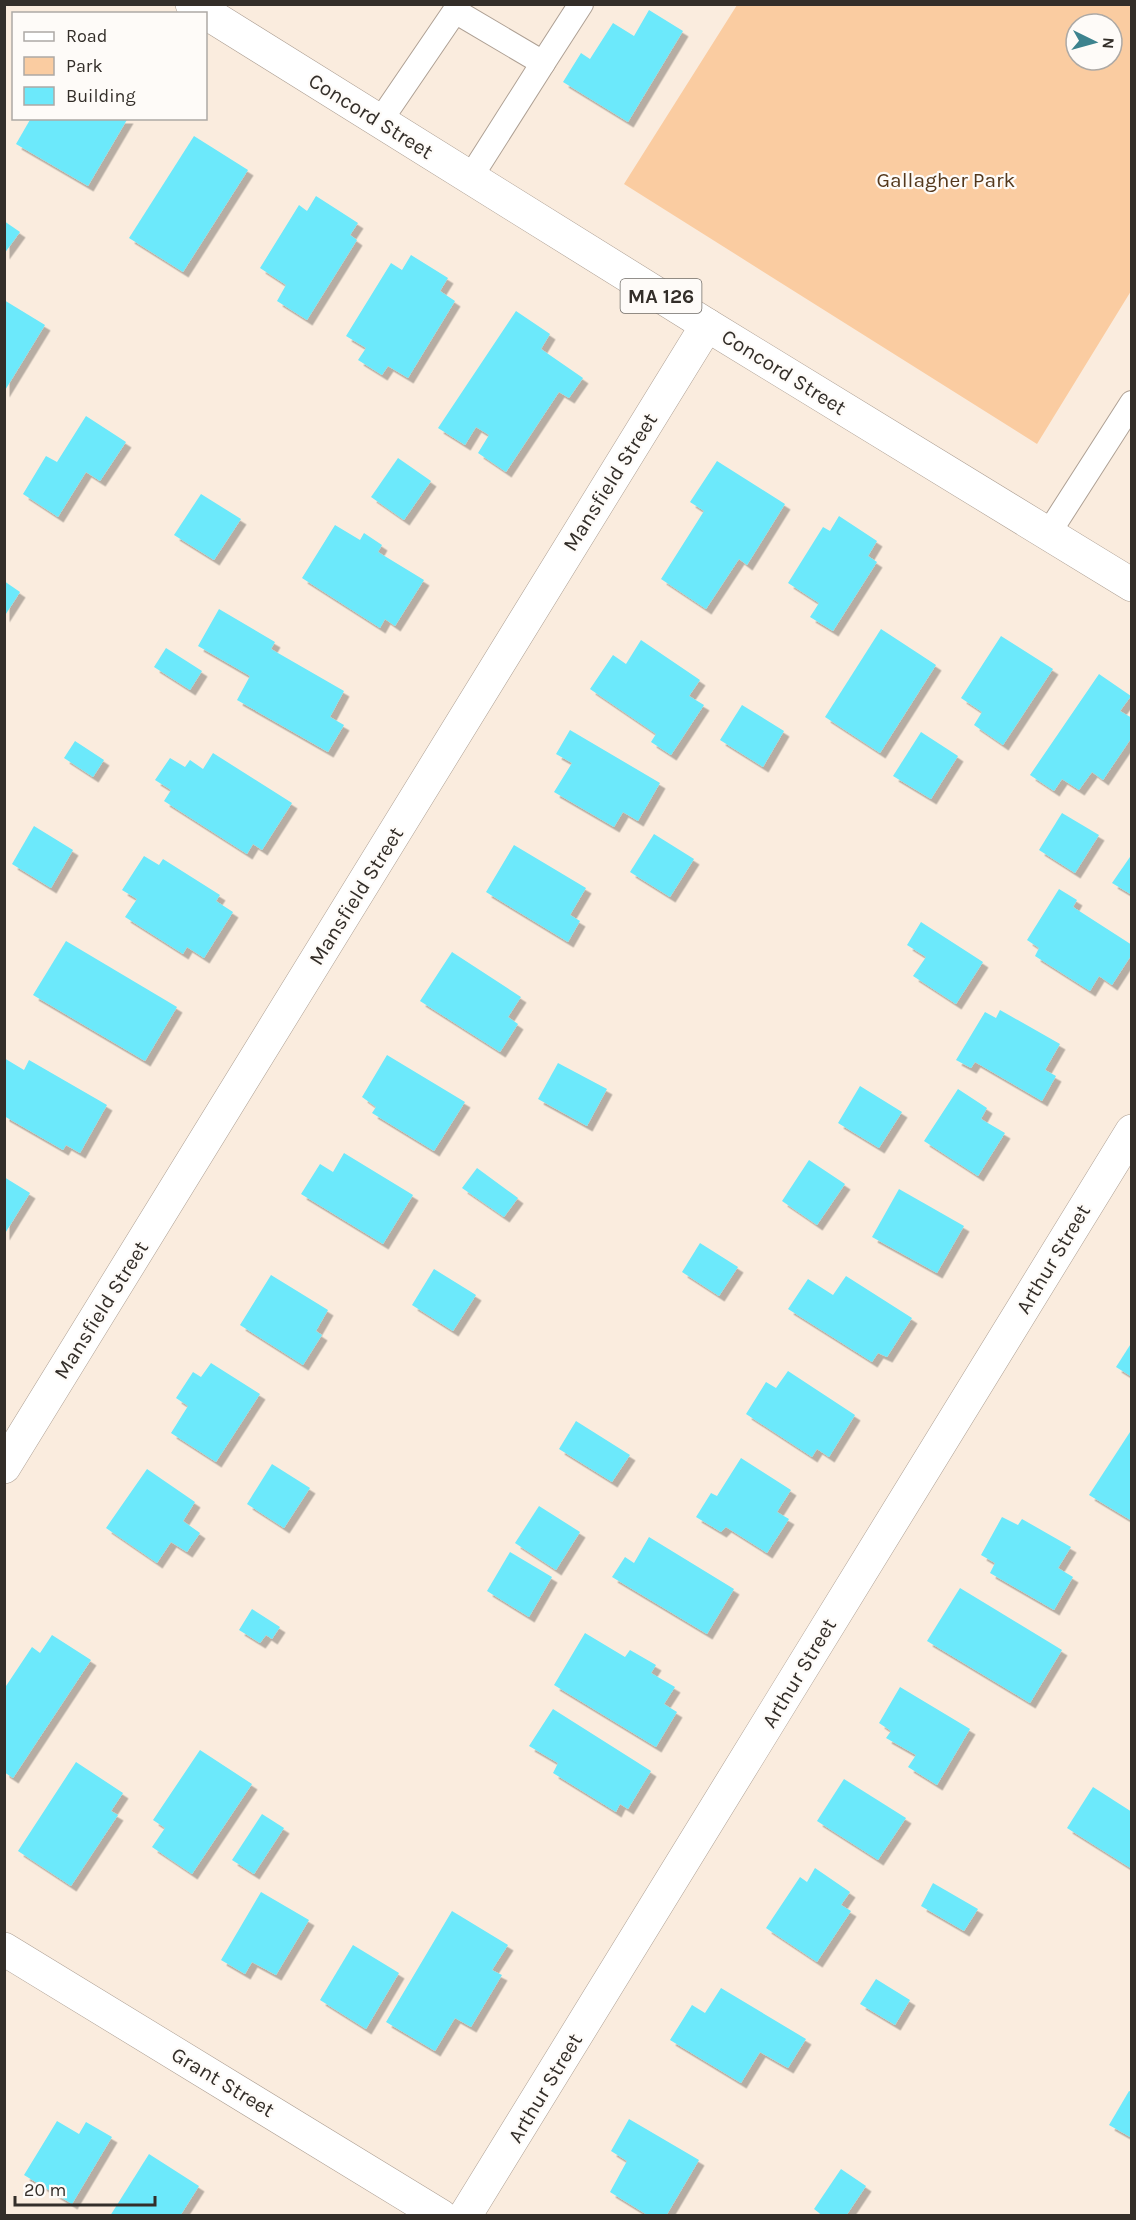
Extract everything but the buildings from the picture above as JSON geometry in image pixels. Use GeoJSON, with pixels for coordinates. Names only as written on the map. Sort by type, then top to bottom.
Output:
{"type":"FeatureCollection","features":[{"type":"Feature","properties":{"kind":"street","name":"Concord Street"},"geometry":{"type":"LineString","coordinates":[[192,4],[205,12]]}},
{"type":"Feature","properties":{"kind":"street","name":"Concord Street"},"geometry":{"type":"LineString","coordinates":[[207,13],[707,325],[1131,585]]}},
{"type":"Feature","properties":{"kind":"street","name":"Mansfield Street"},"geometry":{"type":"LineString","coordinates":[[4,1467],[707,325]]}},
{"type":"Feature","properties":{"kind":"street","name":"Arthur Street"},"geometry":{"type":"LineString","coordinates":[[465,2216],[1131,1131]]}},
{"type":"Feature","properties":{"kind":"street","name":"Grant Street"},"geometry":{"type":"LineString","coordinates":[[4,1949],[441,2216]]}},
{"type":"Feature","properties":{"kind":"lane"},"geometry":{"type":"LineString","coordinates":[[470,177],[581,4]]}},
{"type":"Feature","properties":{"kind":"lane"},"geometry":{"type":"LineString","coordinates":[[380,122],[455,11],[543,63]]}},
{"type":"Feature","properties":{"kind":"lane"},"geometry":{"type":"LineString","coordinates":[[1048,534],[1131,403]]}},
{"type":"Feature","properties":{"kind":"green space","name":"Gallagher Park"},"geometry":{"type":"Polygon","coordinates":[[[737,5],[1131,5],[1131,291],[1037,444],[624,184],[737,5]]]}}]}
